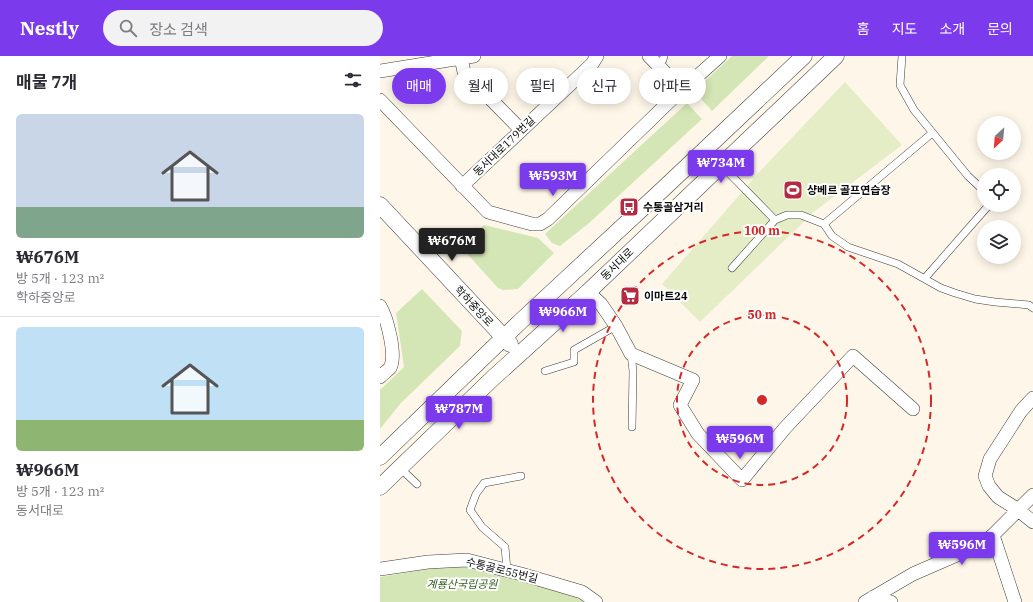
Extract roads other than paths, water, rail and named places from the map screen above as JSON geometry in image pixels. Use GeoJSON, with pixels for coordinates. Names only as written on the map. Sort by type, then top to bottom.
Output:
{"type":"FeatureCollection","features":[{"type":"Feature","properties":{"kind":"street","name":"동서대로179번길"},"geometry":{"type":"LineString","coordinates":[[569,85],[592,64],[597,56]]}},
{"type":"Feature","properties":{"kind":"street"},"geometry":{"type":"LineString","coordinates":[[706,69],[720,56]]}},
{"type":"Feature","properties":{"kind":"street"},"geometry":{"type":"LineString","coordinates":[[380,457],[504,338],[804,56]]}},
{"type":"Feature","properties":{"kind":"street","name":"동서대로"},"geometry":{"type":"LineString","coordinates":[[380,487],[493,378],[588,292],[836,56]]}},
{"type":"Feature","properties":{"kind":"street"},"geometry":{"type":"LineString","coordinates":[[380,71],[468,57],[464,72],[520,130]]}},
{"type":"Feature","properties":{"kind":"street"},"geometry":{"type":"LineString","coordinates":[[657,59],[664,68]]}},
{"type":"Feature","properties":{"kind":"street"},"geometry":{"type":"LineString","coordinates":[[380,100],[488,212],[532,224],[540,224],[548,219],[667,104]]}},
{"type":"Feature","properties":{"kind":"street","name":"동서대로179번길"},"geometry":{"type":"LineString","coordinates":[[462,186],[548,104]]}},
{"type":"Feature","properties":{"kind":"street","name":"학하중앙로"},"geometry":{"type":"LineString","coordinates":[[380,205],[520,354]]}},
{"type":"Feature","properties":{"kind":"street"},"geometry":{"type":"LineString","coordinates":[[588,292],[601,304],[616,326],[631,354],[693,380],[680,405],[698,434],[742,480],[785,428],[853,356],[913,409]]}},
{"type":"Feature","properties":{"kind":"street"},"geometry":{"type":"LineString","coordinates":[[380,306],[386,318],[393,357],[390,368],[380,376]]}},
{"type":"Feature","properties":{"kind":"street"},"geometry":{"type":"LineString","coordinates":[[1033,398],[1021,411],[990,459],[985,476],[989,486],[998,497],[1017,509],[1033,522]]}},
{"type":"Feature","properties":{"kind":"street"},"geometry":{"type":"LineString","coordinates":[[869,600],[913,574],[982,544],[1033,495]]}},
{"type":"Feature","properties":{"kind":"street"},"geometry":{"type":"LineString","coordinates":[[993,535],[1015,602]]}},
{"type":"Feature","properties":{"kind":"street","name":"수통골로55번길"},"geometry":{"type":"LineString","coordinates":[[380,569],[428,562],[467,560],[582,592],[596,602]]}},
{"type":"Feature","properties":{"kind":"street"},"geometry":{"type":"LineString","coordinates":[[869,600],[891,602]]}},
{"type":"Feature","properties":{"kind":"lane"},"geometry":{"type":"LineString","coordinates":[[902,56],[900,85],[914,110],[931,134],[977,184]]}},
{"type":"Feature","properties":{"kind":"lane"},"geometry":{"type":"LineString","coordinates":[[824,224],[931,134]]}},
{"type":"Feature","properties":{"kind":"lane"},"geometry":{"type":"LineString","coordinates":[[721,164],[776,220]]}},
{"type":"Feature","properties":{"kind":"lane"},"geometry":{"type":"LineString","coordinates":[[924,278],[983,212]]}},
{"type":"Feature","properties":{"kind":"lane"},"geometry":{"type":"LineString","coordinates":[[732,268],[776,220],[787,215],[801,215],[824,224],[832,236],[848,248],[898,264],[941,288],[955,294],[995,302],[1029,305],[1033,308]]}},
{"type":"Feature","properties":{"kind":"lane"},"geometry":{"type":"LineString","coordinates":[[545,370],[574,362],[574,350],[616,326]]}},
{"type":"Feature","properties":{"kind":"lane"},"geometry":{"type":"LineString","coordinates":[[631,354],[632,427]]}},
{"type":"Feature","properties":{"kind":"lane"},"geometry":{"type":"LineString","coordinates":[[400,468],[417,484]]}},
{"type":"Feature","properties":{"kind":"lane"},"geometry":{"type":"LineString","coordinates":[[507,570],[505,547],[482,528],[470,510],[476,494],[484,483],[521,476]]}},
{"type":"Feature","properties":{"kind":"place","name":"샹베르 골프연습장"},"geometry":{"type":"Point","coordinates":[793,190]}},
{"type":"Feature","properties":{"kind":"place","name":"수통골삼거리"},"geometry":{"type":"Point","coordinates":[629,207]}},
{"type":"Feature","properties":{"kind":"place","name":"이마트24"},"geometry":{"type":"Point","coordinates":[630,296]}},
{"type":"Feature","properties":{"kind":"park label","name":"계룡산국립공원"},"geometry":{"type":"Point","coordinates":[462,584]}}]}
